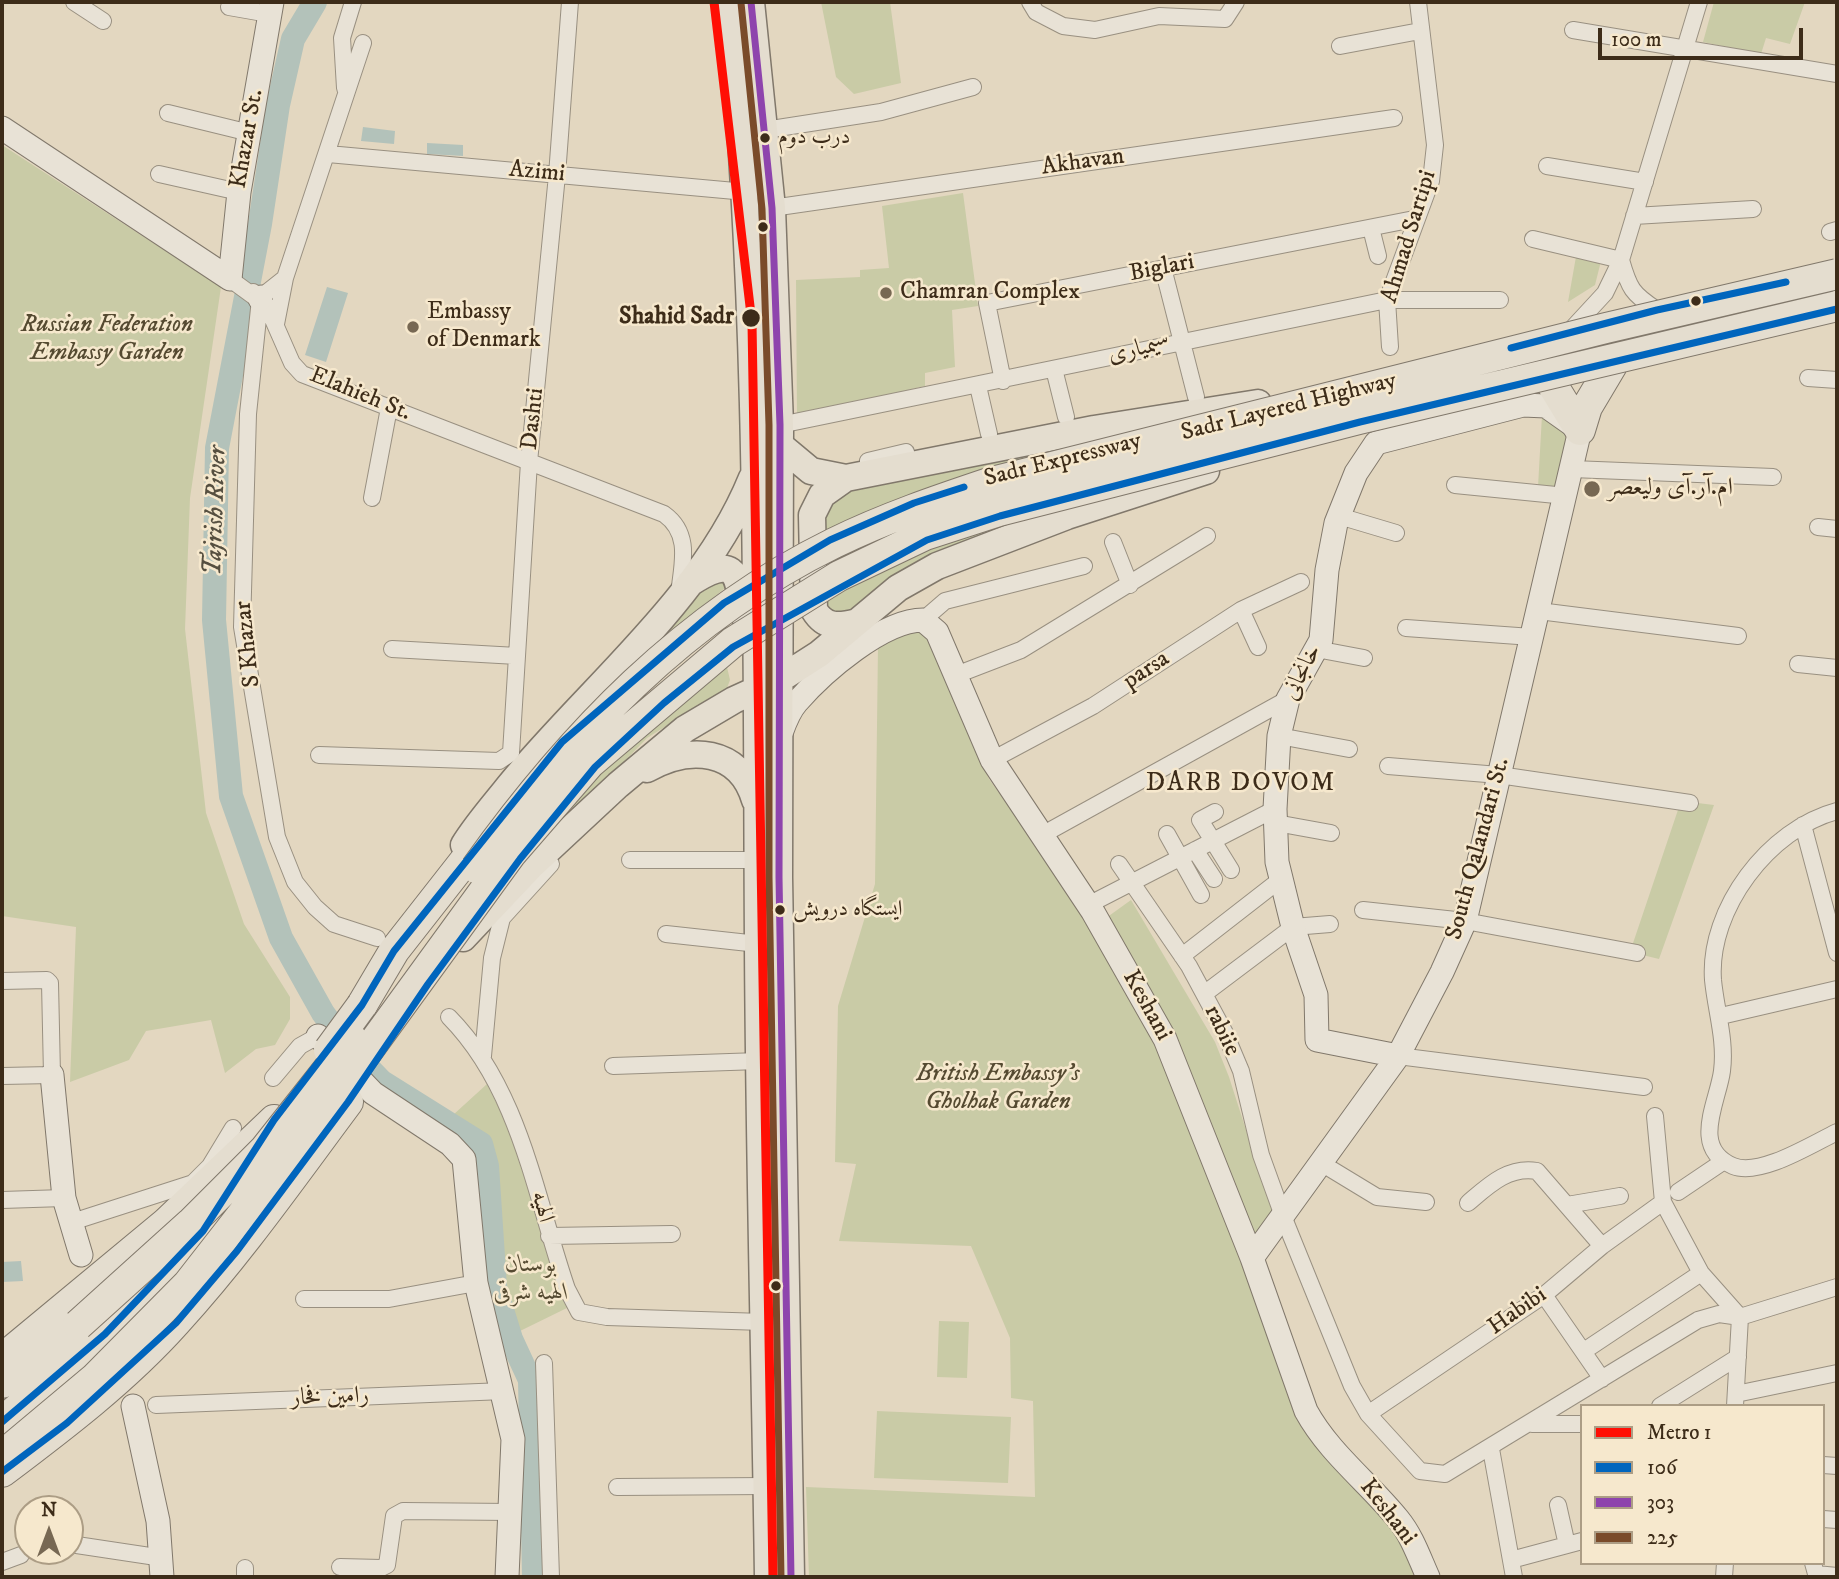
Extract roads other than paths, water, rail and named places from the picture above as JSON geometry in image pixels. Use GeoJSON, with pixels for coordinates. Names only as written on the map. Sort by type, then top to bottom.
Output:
{"type":"FeatureCollection","features":[{"type":"Feature","properties":{"kind":"highway","name":"Sadr Expressway"},"geometry":{"type":"LineString","coordinates":[[2,1422],[105,1334],[203,1231],[319,1049],[362,1005],[394,951],[562,742],[724,603],[830,540],[914,503],[992,479],[1657,310],[1837,272]]}},
{"type":"Feature","properties":{"kind":"highway","name":"Sadr Layered Highway"},"geometry":{"type":"LineString","coordinates":[[67,1333],[191,1223],[265,1149],[354,1036],[493,844],[569,747],[643,674],[726,607],[832,544],[915,507],[992,482],[1837,272]]}},
{"type":"Feature","properties":{"kind":"highway","name":"Sadr Expressway"},"geometry":{"type":"LineString","coordinates":[[2,1472],[67,1423],[176,1323],[237,1251],[348,1102],[520,859],[595,767],[664,703],[733,647],[926,540],[963,528],[1360,422],[1612,365],[1837,307]]}},
{"type":"Feature","properties":{"kind":"highway","name":"Sadr Layered Highway"},"geometry":{"type":"LineString","coordinates":[[2,1456],[94,1378],[188,1284],[337,1093],[511,854],[590,763],[733,642],[839,576],[925,535],[999,512],[1359,419],[1837,307]]}},
{"type":"Feature","properties":{"kind":"highway"},"geometry":{"type":"LineString","coordinates":[[1580,430],[1592,396],[1612,365]]}},
{"type":"Feature","properties":{"kind":"highway"},"geometry":{"type":"LineString","coordinates":[[1549,379],[1580,430]]}},
{"type":"Feature","properties":{"kind":"highway"},"geometry":{"type":"LineString","coordinates":[[2,1359],[166,1223],[274,1119]]}},
{"type":"Feature","properties":{"kind":"highway"},"geometry":{"type":"LineString","coordinates":[[2,1383],[67,1333]]}},
{"type":"Feature","properties":{"kind":"highway"},"geometry":{"type":"LineString","coordinates":[[2,1411],[67,1333]]}},
{"type":"Feature","properties":{"kind":"main road"},"geometry":{"type":"LineString","coordinates":[[730,2],[746,192],[755,470],[757,690],[772,749],[791,1577]]}},
{"type":"Feature","properties":{"kind":"main road"},"geometry":{"type":"LineString","coordinates":[[751,2],[772,208],[783,431],[757,690]]}},
{"type":"Feature","properties":{"kind":"main road"},"geometry":{"type":"LineString","coordinates":[[783,431],[811,471],[846,478],[1094,429],[1353,388]]}},
{"type":"Feature","properties":{"kind":"main road"},"geometry":{"type":"LineString","coordinates":[[459,942],[531,866],[618,785],[685,729],[819,654],[898,588],[937,566],[1067,516],[1360,422]]}},
{"type":"Feature","properties":{"kind":"main road"},"geometry":{"type":"LineString","coordinates":[[419,919],[473,831],[552,734],[683,590],[742,502],[755,470]]}},
{"type":"Feature","properties":{"kind":"main road"},"geometry":{"type":"LineString","coordinates":[[846,478],[822,495],[812,515],[814,610],[820,620],[829,625],[858,622]]}},
{"type":"Feature","properties":{"kind":"main road"},"geometry":{"type":"LineString","coordinates":[[683,590],[709,571],[721,568],[735,573],[740,580],[744,671],[757,690]]}},
{"type":"Feature","properties":{"kind":"main road"},"geometry":{"type":"LineString","coordinates":[[768,1577],[759,1062],[758,811],[772,749]]}},
{"type":"Feature","properties":{"kind":"main road"},"geometry":{"type":"LineString","coordinates":[[618,785],[652,766],[677,757],[698,754],[718,757],[744,773],[758,811]]}},
{"type":"Feature","properties":{"kind":"street"},"geometry":{"type":"LineString","coordinates":[[74,2],[103,21]]}},
{"type":"Feature","properties":{"kind":"street"},"geometry":{"type":"LineString","coordinates":[[346,94],[342,38],[353,2]]}},
{"type":"Feature","properties":{"kind":"street","name":"Dashti"},"geometry":{"type":"LineString","coordinates":[[319,755],[499,761],[511,753],[529,462],[557,175],[570,2]]}},
{"type":"Feature","properties":{"kind":"street"},"geometry":{"type":"LineString","coordinates":[[1030,2],[1036,12],[1063,26],[1095,30],[1159,16],[1225,19],[1236,2]]}},
{"type":"Feature","properties":{"kind":"street","name":"Ahmad Sartipi"},"geometry":{"type":"LineString","coordinates":[[1390,347],[1387,300],[1414,219],[1431,180],[1435,145],[1418,2]]}},
{"type":"Feature","properties":{"kind":"street"},"geometry":{"type":"LineString","coordinates":[[1567,334],[1605,293],[1621,260],[1699,2]]}},
{"type":"Feature","properties":{"kind":"street"},"geometry":{"type":"LineString","coordinates":[[229,7],[270,8]]}},
{"type":"Feature","properties":{"kind":"street","name":"Khazar St."},"geometry":{"type":"LineString","coordinates":[[230,278],[239,192],[270,8]]}},
{"type":"Feature","properties":{"kind":"street"},"geometry":{"type":"LineString","coordinates":[[1573,30],[1837,74]]}},
{"type":"Feature","properties":{"kind":"street"},"geometry":{"type":"LineString","coordinates":[[1340,46],[1420,31]]}},
{"type":"Feature","properties":{"kind":"street"},"geometry":{"type":"LineString","coordinates":[[276,324],[285,278],[363,43]]}},
{"type":"Feature","properties":{"kind":"street"},"geometry":{"type":"LineString","coordinates":[[765,130],[881,112],[974,87]]}},
{"type":"Feature","properties":{"kind":"street"},"geometry":{"type":"LineString","coordinates":[[168,113],[250,133]]}},
{"type":"Feature","properties":{"kind":"street","name":"Akhavan"},"geometry":{"type":"LineString","coordinates":[[772,208],[1394,118]]}},
{"type":"Feature","properties":{"kind":"street","name":"Elahieh St."},"geometry":{"type":"LineString","coordinates":[[2,128],[260,298],[271,312],[292,363],[302,374],[664,514],[673,521],[683,541],[683,590]]}},
{"type":"Feature","properties":{"kind":"street","name":"Azimi"},"geometry":{"type":"LineString","coordinates":[[328,154],[746,192]]}},
{"type":"Feature","properties":{"kind":"street"},"geometry":{"type":"LineString","coordinates":[[1547,166],[1645,182]]}},
{"type":"Feature","properties":{"kind":"street"},"geometry":{"type":"LineString","coordinates":[[159,174],[239,192]]}},
{"type":"Feature","properties":{"kind":"street"},"geometry":{"type":"LineString","coordinates":[[1634,216],[1753,209]]}},
{"type":"Feature","properties":{"kind":"street","name":"Biglari"},"geometry":{"type":"LineString","coordinates":[[1003,381],[987,303],[1414,219]]}},
{"type":"Feature","properties":{"kind":"street"},"geometry":{"type":"LineString","coordinates":[[1371,228],[1378,256]]}},
{"type":"Feature","properties":{"kind":"street"},"geometry":{"type":"LineString","coordinates":[[1533,239],[1621,260]]}},
{"type":"Feature","properties":{"kind":"street"},"geometry":{"type":"LineString","coordinates":[[1621,260],[1629,286],[1637,298],[1657,310]]}},
{"type":"Feature","properties":{"kind":"street"},"geometry":{"type":"LineString","coordinates":[[1163,268],[1196,397]]}},
{"type":"Feature","properties":{"kind":"street"},"geometry":{"type":"LineString","coordinates":[[260,298],[285,278]]}},
{"type":"Feature","properties":{"kind":"street","name":"S Khazar"},"geometry":{"type":"LineString","coordinates":[[260,298],[248,414],[242,627],[277,837],[295,883],[315,907],[334,924],[377,938]]}},
{"type":"Feature","properties":{"kind":"street","name":"سیمیاری"},"geometry":{"type":"LineString","coordinates":[[783,431],[1182,341],[1387,300],[1500,300]]}},
{"type":"Feature","properties":{"kind":"street"},"geometry":{"type":"LineString","coordinates":[[1054,369],[1066,417]]}},
{"type":"Feature","properties":{"kind":"street"},"geometry":{"type":"LineString","coordinates":[[1808,378],[1837,380]]}},
{"type":"Feature","properties":{"kind":"street"},"geometry":{"type":"LineString","coordinates":[[978,386],[989,434]]}},
{"type":"Feature","properties":{"kind":"street","name":"خانجانی"},"geometry":{"type":"LineString","coordinates":[[1398,1056],[1317,1040],[1316,995],[1293,927],[1281,879],[1275,816],[1279,736],[1288,699],[1321,640],[1327,570],[1339,516],[1356,473],[1376,443],[1523,405],[1546,406],[1580,430]]}},
{"type":"Feature","properties":{"kind":"street"},"geometry":{"type":"LineString","coordinates":[[372,498],[388,408]]}},
{"type":"Feature","properties":{"kind":"street","name":"South Qalandari St."},"geometry":{"type":"LineString","coordinates":[[1252,1258],[1398,1056],[1443,972],[1465,921],[1580,430]]}},
{"type":"Feature","properties":{"kind":"street"},"geometry":{"type":"LineString","coordinates":[[783,431],[800,454],[812,463],[826,468],[906,452]]}},
{"type":"Feature","properties":{"kind":"street"},"geometry":{"type":"LineString","coordinates":[[1572,469],[1773,477]]}},
{"type":"Feature","properties":{"kind":"street"},"geometry":{"type":"LineString","coordinates":[[1455,485],[1566,496]]}},
{"type":"Feature","properties":{"kind":"street"},"geometry":{"type":"LineString","coordinates":[[1339,516],[1396,533]]}},
{"type":"Feature","properties":{"kind":"street"},"geometry":{"type":"LineString","coordinates":[[1818,527],[1837,529]]}},
{"type":"Feature","properties":{"kind":"street"},"geometry":{"type":"LineString","coordinates":[[956,675],[1021,650],[1207,536]]}},
{"type":"Feature","properties":{"kind":"street"},"geometry":{"type":"LineString","coordinates":[[1113,542],[1130,584]]}},
{"type":"Feature","properties":{"kind":"street"},"geometry":{"type":"LineString","coordinates":[[772,749],[796,703],[863,645],[894,625],[923,620],[945,601],[1084,566]]}},
{"type":"Feature","properties":{"kind":"street","name":"parsa"},"geometry":{"type":"LineString","coordinates":[[992,760],[1093,706],[1241,610],[1301,582]]}},
{"type":"Feature","properties":{"kind":"street"},"geometry":{"type":"LineString","coordinates":[[1241,610],[1258,647]]}},
{"type":"Feature","properties":{"kind":"street"},"geometry":{"type":"LineString","coordinates":[[1539,611],[1738,636]]}},
{"type":"Feature","properties":{"kind":"street","name":"Keshani"},"geometry":{"type":"LineString","coordinates":[[923,620],[937,632],[976,729],[992,760],[1088,905],[1165,1039],[1252,1258],[1306,1411],[1318,1433],[1399,1520],[1413,1541],[1428,1577]]}},
{"type":"Feature","properties":{"kind":"street"},"geometry":{"type":"LineString","coordinates":[[1406,628],[1532,637]]}},
{"type":"Feature","properties":{"kind":"street"},"geometry":{"type":"LineString","coordinates":[[392,649],[517,656]]}},
{"type":"Feature","properties":{"kind":"street"},"geometry":{"type":"LineString","coordinates":[[1316,649],[1364,658]]}},
{"type":"Feature","properties":{"kind":"street"},"geometry":{"type":"LineString","coordinates":[[1798,664],[1837,668]]}},
{"type":"Feature","properties":{"kind":"street"},"geometry":{"type":"LineString","coordinates":[[1042,835],[1288,699]]}},
{"type":"Feature","properties":{"kind":"street"},"geometry":{"type":"LineString","coordinates":[[1279,736],[1349,749]]}},
{"type":"Feature","properties":{"kind":"street"},"geometry":{"type":"LineString","coordinates":[[1388,766],[1499,775],[1690,803]]}},
{"type":"Feature","properties":{"kind":"street"},"geometry":{"type":"LineString","coordinates":[[1837,811],[1803,825],[1767,850],[1747,875],[1733,900],[1716,953],[1713,980],[1721,1016],[1722,1071],[1709,1126],[1714,1151],[1724,1161],[1745,1169],[1766,1165],[1837,1132]]}},
{"type":"Feature","properties":{"kind":"street"},"geometry":{"type":"LineString","coordinates":[[1215,812],[1200,820],[1230,870]]}},
{"type":"Feature","properties":{"kind":"street"},"geometry":{"type":"LineString","coordinates":[[1088,905],[1213,841],[1275,816],[1331,833]]}},
{"type":"Feature","properties":{"kind":"street"},"geometry":{"type":"LineString","coordinates":[[1803,825],[1837,953]]}},
{"type":"Feature","properties":{"kind":"street"},"geometry":{"type":"LineString","coordinates":[[1167,834],[1214,880]]}},
{"type":"Feature","properties":{"kind":"street"},"geometry":{"type":"LineString","coordinates":[[1188,854],[1201,895]]}},
{"type":"Feature","properties":{"kind":"street"},"geometry":{"type":"LineString","coordinates":[[630,860],[758,860]]}},
{"type":"Feature","properties":{"kind":"street"},"geometry":{"type":"LineString","coordinates":[[483,1056],[492,958],[502,918],[551,864]]}},
{"type":"Feature","properties":{"kind":"street","name":"rabiie"},"geometry":{"type":"LineString","coordinates":[[1119,864],[1182,956],[1225,1033],[1241,1071],[1261,1155],[1352,1386],[1368,1414],[1420,1471],[1445,1474],[1491,1449],[1698,1320],[1719,1314],[1740,1317],[1837,1287]]}},
{"type":"Feature","properties":{"kind":"street"},"geometry":{"type":"LineString","coordinates":[[1182,956],[1281,879]]}},
{"type":"Feature","properties":{"kind":"street"},"geometry":{"type":"LineString","coordinates":[[1363,910],[1465,921],[1637,953]]}},
{"type":"Feature","properties":{"kind":"street"},"geometry":{"type":"LineString","coordinates":[[1204,994],[1293,927],[1330,924]]}},
{"type":"Feature","properties":{"kind":"street"},"geometry":{"type":"LineString","coordinates":[[666,934],[758,944]]}},
{"type":"Feature","properties":{"kind":"street"},"geometry":{"type":"LineString","coordinates":[[2,981],[47,980],[50,983],[52,1075],[64,1198],[81,1255]]}},
{"type":"Feature","properties":{"kind":"street"},"geometry":{"type":"LineString","coordinates":[[1721,1016],[1837,989]]}},
{"type":"Feature","properties":{"kind":"street","name":"الهیه"},"geometry":{"type":"LineString","coordinates":[[449,1017],[483,1056],[520,1137],[573,1306],[588,1316],[763,1322]]}},
{"type":"Feature","properties":{"kind":"street"},"geometry":{"type":"LineString","coordinates":[[273,1078],[300,1046],[319,1049],[373,1093],[450,1144],[464,1159],[476,1283],[504,1391],[513,1439],[507,1577]]}},
{"type":"Feature","properties":{"kind":"street"},"geometry":{"type":"LineString","coordinates":[[1398,1056],[1644,1087]]}},
{"type":"Feature","properties":{"kind":"street"},"geometry":{"type":"LineString","coordinates":[[613,1066],[759,1062]]}},
{"type":"Feature","properties":{"kind":"street"},"geometry":{"type":"LineString","coordinates":[[2,1076],[52,1075]]}},
{"type":"Feature","properties":{"kind":"street"},"geometry":{"type":"LineString","coordinates":[[1655,1116],[1664,1202],[1701,1273],[1740,1317],[1735,1400],[1837,1373]]}},
{"type":"Feature","properties":{"kind":"street"},"geometry":{"type":"LineString","coordinates":[[72,1222],[193,1183],[210,1166],[233,1128]]}},
{"type":"Feature","properties":{"kind":"street"},"geometry":{"type":"LineString","coordinates":[[1678,1192],[1724,1161]]}},
{"type":"Feature","properties":{"kind":"street"},"geometry":{"type":"LineString","coordinates":[[1321,1163],[1377,1196],[1426,1202]]}},
{"type":"Feature","properties":{"kind":"street"},"geometry":{"type":"LineString","coordinates":[[1468,1203],[1490,1183],[1526,1169],[1537,1171],[1602,1246]]}},
{"type":"Feature","properties":{"kind":"street"},"geometry":{"type":"LineString","coordinates":[[1567,1205],[1620,1196]]}},
{"type":"Feature","properties":{"kind":"street"},"geometry":{"type":"LineString","coordinates":[[2,1200],[64,1198]]}},
{"type":"Feature","properties":{"kind":"street","name":"Habibi"},"geometry":{"type":"LineString","coordinates":[[1368,1414],[1544,1295],[1602,1246],[1664,1202]]}},
{"type":"Feature","properties":{"kind":"street"},"geometry":{"type":"LineString","coordinates":[[549,1236],[673,1234]]}},
{"type":"Feature","properties":{"kind":"street"},"geometry":{"type":"LineString","coordinates":[[1584,1351],[1701,1273]]}},
{"type":"Feature","properties":{"kind":"street"},"geometry":{"type":"LineString","coordinates":[[304,1298],[389,1299],[476,1283]]}},
{"type":"Feature","properties":{"kind":"street"},"geometry":{"type":"LineString","coordinates":[[1544,1295],[1602,1378]]}},
{"type":"Feature","properties":{"kind":"street"},"geometry":{"type":"LineString","coordinates":[[1663,1404],[1738,1357]]}},
{"type":"Feature","properties":{"kind":"street"},"geometry":{"type":"LineString","coordinates":[[544,1363],[551,1577]]}},
{"type":"Feature","properties":{"kind":"street","name":"رامین فخار"},"geometry":{"type":"LineString","coordinates":[[156,1405],[504,1391]]}},
{"type":"Feature","properties":{"kind":"street"},"geometry":{"type":"LineString","coordinates":[[84,1548],[162,1568],[155,1505],[133,1406]]}},
{"type":"Feature","properties":{"kind":"street"},"geometry":{"type":"LineString","coordinates":[[1530,1424],[1580,1424]]}},
{"type":"Feature","properties":{"kind":"street"},"geometry":{"type":"LineString","coordinates":[[1491,1449],[1514,1577]]}},
{"type":"Feature","properties":{"kind":"street"},"geometry":{"type":"LineString","coordinates":[[617,1487],[766,1486]]}},
{"type":"Feature","properties":{"kind":"street"},"geometry":{"type":"LineString","coordinates":[[1511,1560],[1574,1543],[1558,1505]]}},
{"type":"Feature","properties":{"kind":"street"},"geometry":{"type":"LineString","coordinates":[[340,1567],[381,1569],[387,1566],[390,1527],[394,1516],[403,1511],[511,1512]]}},
{"type":"Feature","properties":{"kind":"street"},"geometry":{"type":"LineString","coordinates":[[1814,1565],[1816,1574],[1837,1576]]}},
{"type":"Feature","properties":{"kind":"waterway","name":"Tajrish River"},"geometry":{"type":"LineString","coordinates":[[315,2],[293,39],[278,105],[260,224],[217,448],[214,620],[231,796],[281,938],[323,1013],[348,1047],[382,1082],[481,1144],[487,1166],[495,1287],[511,1339],[530,1380],[534,1577]]}},
{"type":"Feature","properties":{"kind":"metro line","name":"1"},"geometry":{"type":"LineString","coordinates":[[714,2],[752,323],[773,1577]]}},
{"type":"Feature","properties":{"kind":"place","name":"درب دوم"},"geometry":{"type":"Point","coordinates":[765,138]}},
{"type":"Feature","properties":{"kind":"place","name":"Chamran Complex"},"geometry":{"type":"Point","coordinates":[886,293]}},
{"type":"Feature","properties":{"kind":"place","name":"Shahid Sadr"},"geometry":{"type":"Point","coordinates":[751,318]}},
{"type":"Feature","properties":{"kind":"place","name":"Embassy of Denmark"},"geometry":{"type":"Point","coordinates":[413,327]}},
{"type":"Feature","properties":{"kind":"place","name":"ام.آر.آی ولیعصر"},"geometry":{"type":"Point","coordinates":[1592,489]}},
{"type":"Feature","properties":{"kind":"place","name":"ایستگاه درویش"},"geometry":{"type":"Point","coordinates":[780,910]}},
{"type":"Feature","properties":{"kind":"district","name":"DARB DOVOM"},"geometry":{"type":"Point","coordinates":[1241,785]}},
{"type":"Feature","properties":{"kind":"park label","name":"Russian Federation Embassy Garden"},"geometry":{"type":"Point","coordinates":[107,340]}},
{"type":"Feature","properties":{"kind":"park label","name":"British Embassy's Gholhak Garden"},"geometry":{"type":"Point","coordinates":[998,1089]}},
{"type":"Feature","properties":{"kind":"park label","name":"بوستان الهیه شرقی"},"geometry":{"type":"Point","coordinates":[531,1280]}}]}
